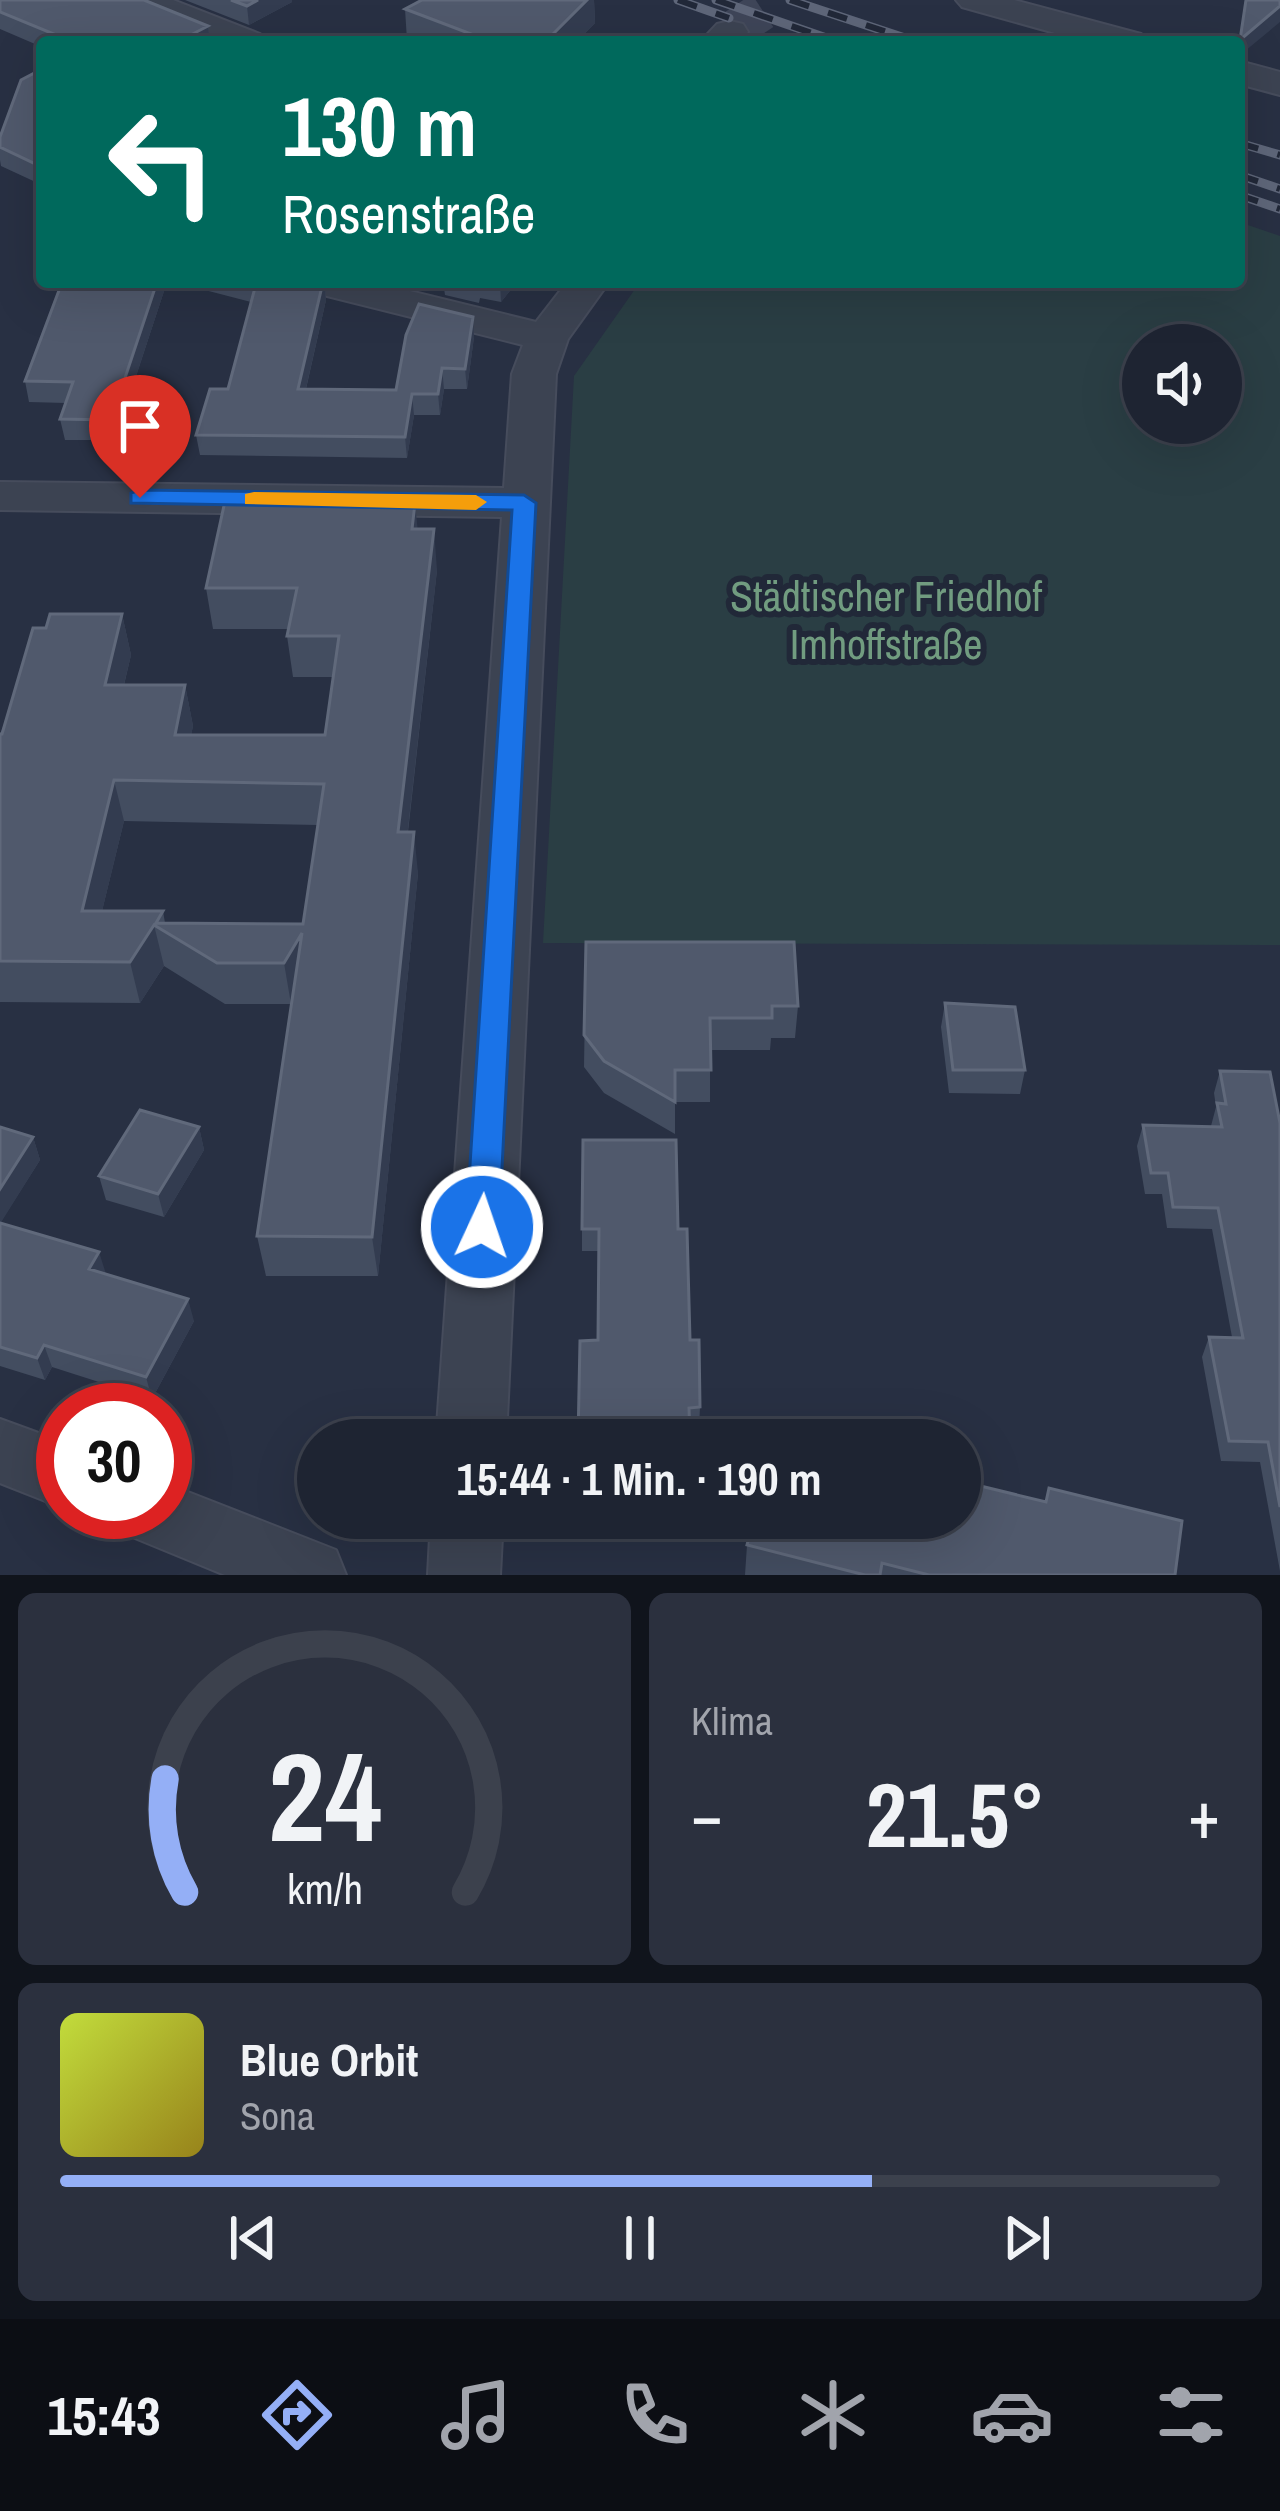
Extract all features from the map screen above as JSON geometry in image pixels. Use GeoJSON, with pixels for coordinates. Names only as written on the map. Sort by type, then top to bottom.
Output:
{"type":"FeatureCollection","features":[{"type":"Feature","properties":{"kind":"street"},"geometry":{"type":"LineString","coordinates":[[142,0],[232,36]]}},
{"type":"Feature","properties":{"kind":"street"},"geometry":{"type":"LineString","coordinates":[[974,0],[1106,36]]}},
{"type":"Feature","properties":{"kind":"street"},"geometry":{"type":"LineString","coordinates":[[1245,74],[1280,84]]}},
{"type":"Feature","properties":{"kind":"street"},"geometry":{"type":"LineString","coordinates":[[346,288],[547,338]]}},
{"type":"Feature","properties":{"kind":"street"},"geometry":{"type":"LineString","coordinates":[[472,1419],[534,374],[547,338],[584,288]]}},
{"type":"Feature","properties":{"kind":"street"},"geometry":{"type":"LineString","coordinates":[[0,496],[524,503]]}},
{"type":"Feature","properties":{"kind":"street"},"geometry":{"type":"LineString","coordinates":[[0,1450],[36,1464]]}},
{"type":"Feature","properties":{"kind":"street"},"geometry":{"type":"LineString","coordinates":[[192,1527],[310,1575]]}},
{"type":"Feature","properties":{"kind":"street"},"geometry":{"type":"LineString","coordinates":[[464,1575],[465,1539]]}},
{"type":"Feature","properties":{"kind":"green space","name":"Städtischer Friedhof Imhoffstraße"},"geometry":{"type":"Polygon","coordinates":[[[1245,224],[1280,236],[1280,945],[543,943],[574,376],[636,288],[1245,288],[1245,224]]]}},
{"type":"Feature","properties":{"kind":"building"},"geometry":{"type":"Polygon","coordinates":[[[0,0],[144,0],[208,26],[189,36],[58,36],[0,12],[0,0]]]}},
{"type":"Feature","properties":{"kind":"building"},"geometry":{"type":"Polygon","coordinates":[[[422,0],[587,0],[551,36],[476,36],[405,9],[422,0]]]}},
{"type":"Feature","properties":{"kind":"building"},"geometry":{"type":"Polygon","coordinates":[[[1246,0],[1280,0],[1280,6],[1241,36],[1246,0]]]}},
{"type":"Feature","properties":{"kind":"building"},"geometry":{"type":"Polygon","coordinates":[[[36,72],[36,164],[0,147],[21,80],[36,72]]]}},
{"type":"Feature","properties":{"kind":"building"},"geometry":{"type":"Polygon","coordinates":[[[60,288],[155,288],[111,420],[60,419],[73,382],[25,381],[60,288]]]}},
{"type":"Feature","properties":{"kind":"building"},"geometry":{"type":"Polygon","coordinates":[[[255,288],[322,288],[298,389],[396,390],[406,335],[419,304],[473,317],[465,369],[442,368],[438,394],[412,394],[405,437],[196,435],[210,389],[228,389],[255,288]]]}},
{"type":"Feature","properties":{"kind":"building"},"geometry":{"type":"Polygon","coordinates":[[[225,501],[415,503],[412,529],[434,529],[398,832],[414,832],[372,1237],[257,1236],[302,933],[284,963],[217,963],[154,925],[130,962],[0,961],[0,734],[33,628],[46,628],[50,614],[122,614],[105,685],[185,685],[175,735],[325,735],[339,636],[287,636],[297,588],[206,588],[225,501]],[[114,780],[82,911],[163,911],[156,923],[303,924],[324,784],[114,780]]]}},
{"type":"Feature","properties":{"kind":"building"},"geometry":{"type":"Polygon","coordinates":[[[586,942],[794,942],[798,1006],[772,1006],[772,1018],[710,1018],[711,1070],[675,1070],[675,1102],[604,1061],[584,1035],[586,942]]]}},
{"type":"Feature","properties":{"kind":"building"},"geometry":{"type":"Polygon","coordinates":[[[945,1003],[1015,1007],[1025,1070],[953,1070],[945,1003]]]}},
{"type":"Feature","properties":{"kind":"building"},"geometry":{"type":"Polygon","coordinates":[[[1220,1071],[1270,1072],[1280,1123],[1280,1507],[1268,1442],[1229,1441],[1209,1337],[1243,1338],[1218,1208],[1173,1207],[1168,1173],[1151,1173],[1143,1125],[1222,1127],[1217,1103],[1226,1104],[1220,1071]]]}},
{"type":"Feature","properties":{"kind":"building"},"geometry":{"type":"Polygon","coordinates":[[[140,1110],[199,1127],[158,1194],[99,1176],[140,1110]]]}},
{"type":"Feature","properties":{"kind":"building"},"geometry":{"type":"Polygon","coordinates":[[[0,1127],[33,1137],[0,1189],[0,1127]]]}},
{"type":"Feature","properties":{"kind":"building"},"geometry":{"type":"Polygon","coordinates":[[[583,1140],[676,1140],[678,1229],[687,1229],[690,1340],[699,1340],[700,1407],[689,1408],[689,1419],[578,1419],[580,1341],[598,1340],[599,1229],[582,1229],[583,1140]]]}},
{"type":"Feature","properties":{"kind":"building"},"geometry":{"type":"Polygon","coordinates":[[[0,1223],[99,1252],[89,1269],[188,1299],[146,1377],[44,1345],[37,1358],[0,1347],[0,1223]]]}},
{"type":"Feature","properties":{"kind":"building"},"geometry":{"type":"Polygon","coordinates":[[[981,1486],[1046,1502],[1049,1488],[1182,1521],[1175,1575],[929,1575],[882,1563],[880,1575],[865,1575],[747,1545],[749,1539],[981,1539],[981,1486]]]}},
{"type":"Feature","properties":{"kind":"tunnel"},"geometry":{"type":"LineString","coordinates":[[730,32],[779,0]]}},
{"type":"Feature","properties":{"kind":"railway"},"geometry":{"type":"LineString","coordinates":[[678,0],[729,18]]}},
{"type":"Feature","properties":{"kind":"railway"},"geometry":{"type":"LineString","coordinates":[[716,0],[821,36]]}},
{"type":"Feature","properties":{"kind":"railway"},"geometry":{"type":"LineString","coordinates":[[790,0],[899,36]]}},
{"type":"Feature","properties":{"kind":"railway"},"geometry":{"type":"LineString","coordinates":[[1245,145],[1280,155]]}},
{"type":"Feature","properties":{"kind":"railway"},"geometry":{"type":"LineString","coordinates":[[1245,177],[1280,189]]}},
{"type":"Feature","properties":{"kind":"railway"},"geometry":{"type":"LineString","coordinates":[[1245,197],[1280,209]]}},
{"type":"Feature","properties":{"kind":"slow traffic"},"geometry":{"type":"LineString","coordinates":[[254,499],[476,502]]}},
{"type":"Feature","properties":{"kind":"route"},"geometry":{"type":"LineString","coordinates":[[140,498],[524,503],[482,1227]]}}]}
